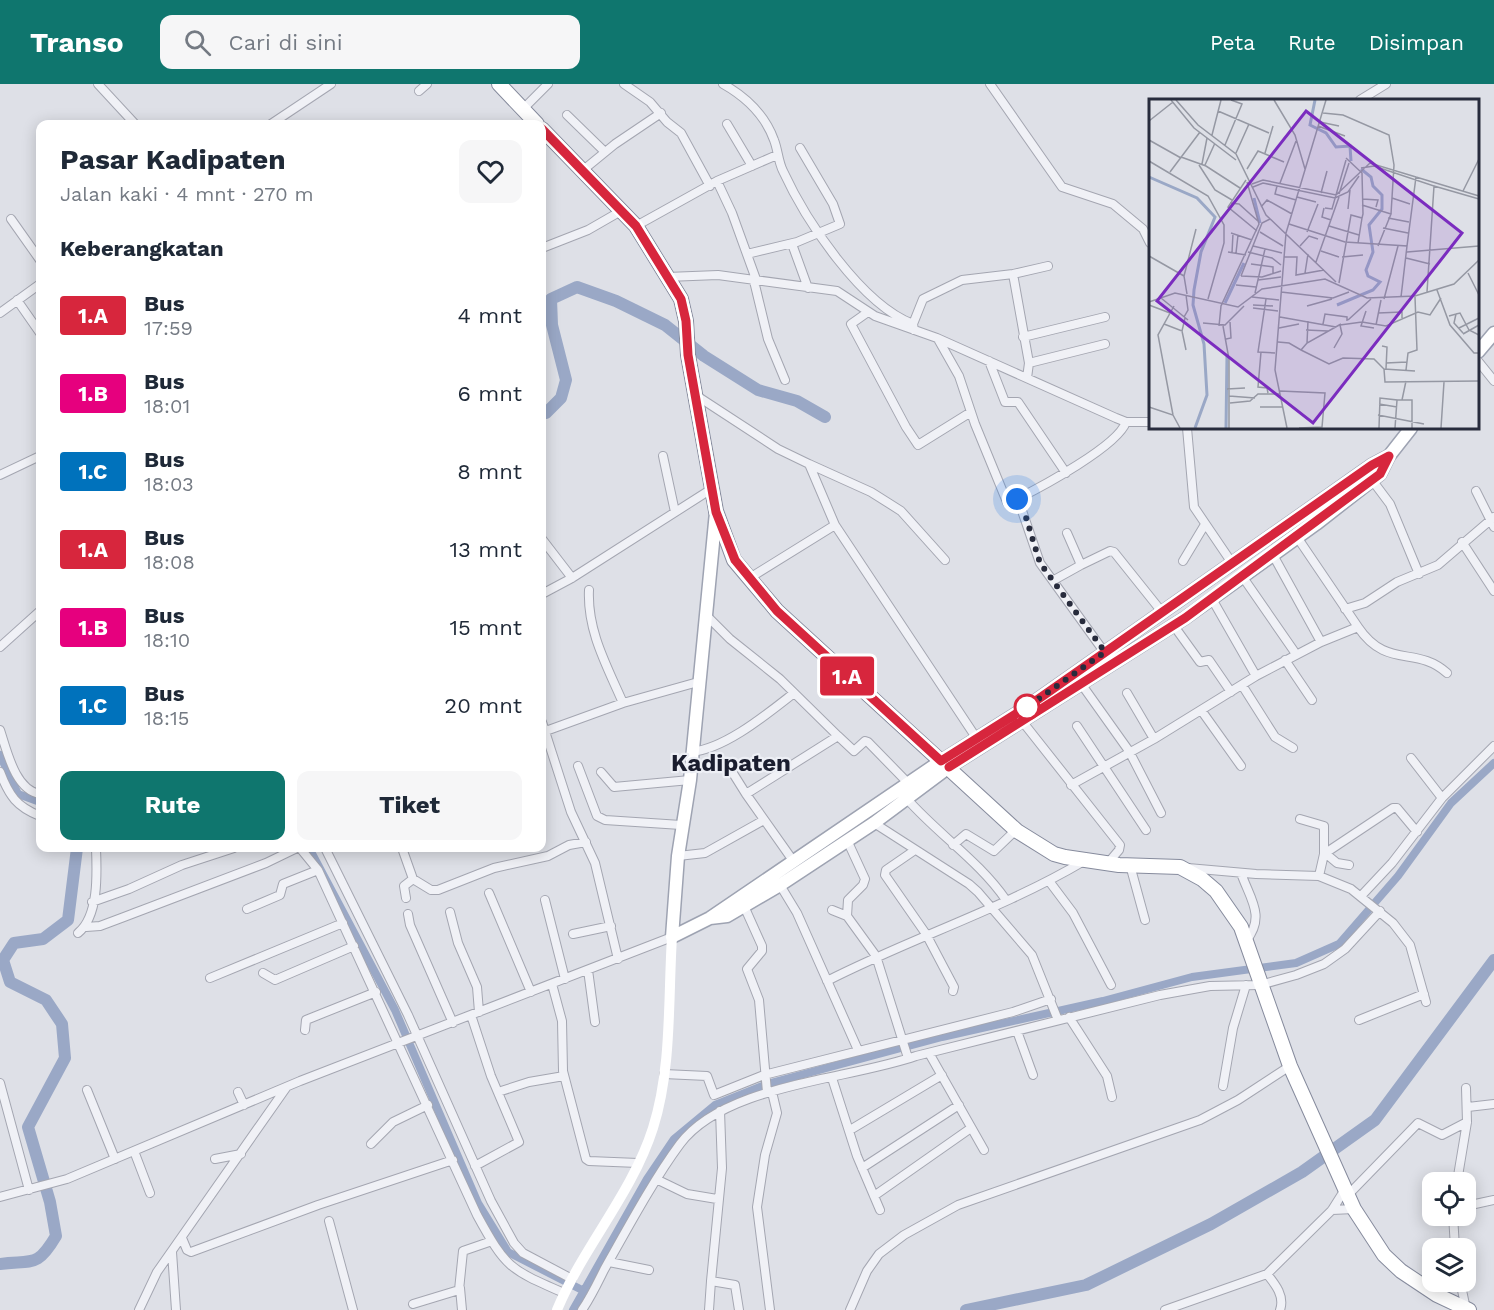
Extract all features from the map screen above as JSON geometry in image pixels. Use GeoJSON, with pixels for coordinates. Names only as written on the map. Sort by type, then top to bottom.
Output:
{"type":"FeatureCollection","features":[{"type":"Feature","properties":{"kind":"highway"},"geometry":{"type":"LineString","coordinates":[[499,84],[532,120]]}},
{"type":"Feature","properties":{"kind":"highway"},"geometry":{"type":"LineString","coordinates":[[546,136],[636,226],[681,299],[686,321],[688,355],[716,512],[727,546],[748,579],[777,611],[1016,831],[1054,854],[1108,863],[1180,867],[1202,879],[1216,891],[1232,911],[1248,946],[1255,982],[1354,1209],[1384,1255],[1401,1271],[1437,1295],[1468,1309]]}},
{"type":"Feature","properties":{"kind":"main road"},"geometry":{"type":"LineString","coordinates":[[1479,351],[1494,333]]}},
{"type":"Feature","properties":{"kind":"main road"},"geometry":{"type":"LineString","coordinates":[[672,937],[710,918],[908,783],[1022,721],[1174,626],[1316,524],[1380,474],[1389,456],[1410,429]]}},
{"type":"Feature","properties":{"kind":"main road"},"geometry":{"type":"LineString","coordinates":[[710,918],[727,916],[780,885],[874,822],[907,799],[977,738],[1105,652],[1372,465],[1389,456]]}},
{"type":"Feature","properties":{"kind":"main road"},"geometry":{"type":"LineString","coordinates":[[557,1310],[568,1286],[638,1163],[653,1129],[663,1089],[678,856],[681,825],[690,780],[716,512]]}},
{"type":"Feature","properties":{"kind":"main road"},"geometry":{"type":"LineString","coordinates":[[1307,512],[1316,524]]}},
{"type":"Feature","properties":{"kind":"main road"},"geometry":{"type":"LineString","coordinates":[[1228,566],[1238,580]]}},
{"type":"Feature","properties":{"kind":"main road"},"geometry":{"type":"LineString","coordinates":[[1175,603],[1185,618]]}},
{"type":"Feature","properties":{"kind":"street"},"geometry":{"type":"LineString","coordinates":[[98,84],[131,120]]}},
{"type":"Feature","properties":{"kind":"street"},"geometry":{"type":"LineString","coordinates":[[279,120],[331,84]]}},
{"type":"Feature","properties":{"kind":"street"},"geometry":{"type":"LineString","coordinates":[[418,91],[427,84]]}},
{"type":"Feature","properties":{"kind":"street"},"geometry":{"type":"LineString","coordinates":[[523,109],[548,84]]}},
{"type":"Feature","properties":{"kind":"street"},"geometry":{"type":"LineString","coordinates":[[624,84],[650,102],[681,133],[714,183],[747,254],[756,282],[768,339],[785,380]]}},
{"type":"Feature","properties":{"kind":"street"},"geometry":{"type":"LineString","coordinates":[[723,84],[745,98],[761,115],[795,195],[818,232],[868,296],[914,327],[937,338],[1126,422],[1149,422]]}},
{"type":"Feature","properties":{"kind":"street"},"geometry":{"type":"LineString","coordinates":[[990,84],[1062,187],[1113,204],[1143,230],[1149,241]]}},
{"type":"Feature","properties":{"kind":"street"},"geometry":{"type":"LineString","coordinates":[[1362,99],[1386,84]]}},
{"type":"Feature","properties":{"kind":"street"},"geometry":{"type":"LineString","coordinates":[[582,171],[661,113]]}},
{"type":"Feature","properties":{"kind":"street"},"geometry":{"type":"LineString","coordinates":[[567,115],[605,152]]}},
{"type":"Feature","properties":{"kind":"street"},"geometry":{"type":"LineString","coordinates":[[727,124],[752,166]]}},
{"type":"Feature","properties":{"kind":"street"},"geometry":{"type":"LineString","coordinates":[[747,254],[792,244],[839,224],[840,221],[800,148]]}},
{"type":"Feature","properties":{"kind":"street"},"geometry":{"type":"LineString","coordinates":[[636,226],[714,183],[777,155]]}},
{"type":"Feature","properties":{"kind":"street"},"geometry":{"type":"LineString","coordinates":[[546,246],[588,230],[621,211]]}},
{"type":"Feature","properties":{"kind":"street"},"geometry":{"type":"LineString","coordinates":[[11,219],[36,254]]}},
{"type":"Feature","properties":{"kind":"street"},"geometry":{"type":"LineString","coordinates":[[792,244],[808,288]]}},
{"type":"Feature","properties":{"kind":"street"},"geometry":{"type":"LineString","coordinates":[[914,327],[921,300],[929,295],[963,280],[1013,274],[1048,266]]}},
{"type":"Feature","properties":{"kind":"street"},"geometry":{"type":"LineString","coordinates":[[1013,274],[1029,363],[1027,378]]}},
{"type":"Feature","properties":{"kind":"street"},"geometry":{"type":"LineString","coordinates":[[667,277],[718,275],[756,282],[837,291],[868,312],[889,321],[914,327]]}},
{"type":"Feature","properties":{"kind":"street"},"geometry":{"type":"LineString","coordinates":[[0,313],[36,287]]}},
{"type":"Feature","properties":{"kind":"street"},"geometry":{"type":"LineString","coordinates":[[17,300],[36,327]]}},
{"type":"Feature","properties":{"kind":"street"},"geometry":{"type":"LineString","coordinates":[[887,310],[889,321]]}},
{"type":"Feature","properties":{"kind":"street"},"geometry":{"type":"LineString","coordinates":[[868,312],[851,324],[906,428],[918,445],[971,412]]}},
{"type":"Feature","properties":{"kind":"street"},"geometry":{"type":"LineString","coordinates":[[1023,337],[1105,318]]}},
{"type":"Feature","properties":{"kind":"street"},"geometry":{"type":"LineString","coordinates":[[937,338],[956,370],[1006,502],[1017,499],[1066,473],[1110,441],[1126,422]]}},
{"type":"Feature","properties":{"kind":"street"},"geometry":{"type":"LineString","coordinates":[[1029,363],[1105,344]]}},
{"type":"Feature","properties":{"kind":"street"},"geometry":{"type":"LineString","coordinates":[[989,361],[1005,402],[1018,402],[1066,473]]}},
{"type":"Feature","properties":{"kind":"street"},"geometry":{"type":"LineString","coordinates":[[1479,362],[1494,381]]}},
{"type":"Feature","properties":{"kind":"street"},"geometry":{"type":"LineString","coordinates":[[697,396],[778,448],[871,492],[901,511],[945,560]]}},
{"type":"Feature","properties":{"kind":"street"},"geometry":{"type":"LineString","coordinates":[[1187,429],[1193,502],[1204,526],[1228,566]]}},
{"type":"Feature","properties":{"kind":"street"},"geometry":{"type":"LineString","coordinates":[[663,456],[675,512]]}},
{"type":"Feature","properties":{"kind":"street"},"geometry":{"type":"LineString","coordinates":[[0,475],[36,458]]}},
{"type":"Feature","properties":{"kind":"street"},"geometry":{"type":"LineString","coordinates":[[809,464],[835,525],[977,738]]}},
{"type":"Feature","properties":{"kind":"street"},"geometry":{"type":"LineString","coordinates":[[1372,480],[1388,501],[1419,573]]}},
{"type":"Feature","properties":{"kind":"street"},"geometry":{"type":"LineString","coordinates":[[546,592],[572,578],[713,488]]}},
{"type":"Feature","properties":{"kind":"street"},"geometry":{"type":"LineString","coordinates":[[1345,609],[1365,603],[1393,585],[1438,565],[1462,542],[1493,521],[1476,491]]}},
{"type":"Feature","properties":{"kind":"street"},"geometry":{"type":"LineString","coordinates":[[1017,499],[1040,563],[1105,652]]}},
{"type":"Feature","properties":{"kind":"street"},"geometry":{"type":"LineString","coordinates":[[748,579],[835,525]]}},
{"type":"Feature","properties":{"kind":"street"},"geometry":{"type":"LineString","coordinates":[[1183,561],[1204,526]]}},
{"type":"Feature","properties":{"kind":"street"},"geometry":{"type":"LineString","coordinates":[[1067,533],[1081,565]]}},
{"type":"Feature","properties":{"kind":"street"},"geometry":{"type":"LineString","coordinates":[[1297,537],[1345,609],[1371,643],[1389,654],[1423,660],[1447,674]]}},
{"type":"Feature","properties":{"kind":"street"},"geometry":{"type":"LineString","coordinates":[[1462,542],[1494,591]]}},
{"type":"Feature","properties":{"kind":"street"},"geometry":{"type":"LineString","coordinates":[[546,544],[572,578]]}},
{"type":"Feature","properties":{"kind":"street"},"geometry":{"type":"LineString","coordinates":[[1054,580],[1110,551],[1114,552],[1162,612]]}},
{"type":"Feature","properties":{"kind":"street"},"geometry":{"type":"LineString","coordinates":[[1273,555],[1321,642]]}},
{"type":"Feature","properties":{"kind":"street"},"geometry":{"type":"LineString","coordinates":[[1238,580],[1296,654]]}},
{"type":"Feature","properties":{"kind":"street"},"geometry":{"type":"LineString","coordinates":[[589,590],[589,615],[594,635],[622,703]]}},
{"type":"Feature","properties":{"kind":"street"},"geometry":{"type":"LineString","coordinates":[[1212,599],[1256,676]]}},
{"type":"Feature","properties":{"kind":"street"},"geometry":{"type":"LineString","coordinates":[[705,614],[794,693],[854,751],[865,741],[868,742],[908,783]]}},
{"type":"Feature","properties":{"kind":"street"},"geometry":{"type":"LineString","coordinates":[[0,647],[36,615]]}},
{"type":"Feature","properties":{"kind":"street"},"geometry":{"type":"LineString","coordinates":[[1174,626],[1200,662],[1209,660],[1231,692]]}},
{"type":"Feature","properties":{"kind":"street"},"geometry":{"type":"LineString","coordinates":[[1071,785],[1154,739],[1285,660],[1358,627]]}},
{"type":"Feature","properties":{"kind":"street"},"geometry":{"type":"LineString","coordinates":[[1285,660],[1312,700]]}},
{"type":"Feature","properties":{"kind":"street"},"geometry":{"type":"LineString","coordinates":[[546,731],[622,703],[698,682]]}},
{"type":"Feature","properties":{"kind":"street"},"geometry":{"type":"LineString","coordinates":[[1082,685],[1129,751],[1161,813]]}},
{"type":"Feature","properties":{"kind":"street"},"geometry":{"type":"LineString","coordinates":[[1242,686],[1275,737],[1293,748]]}},
{"type":"Feature","properties":{"kind":"street"},"geometry":{"type":"LineString","coordinates":[[691,752],[718,743],[745,729],[794,693]]}},
{"type":"Feature","properties":{"kind":"street"},"geometry":{"type":"LineString","coordinates":[[1127,693],[1154,739]]}},
{"type":"Feature","properties":{"kind":"street"},"geometry":{"type":"LineString","coordinates":[[1201,710],[1241,766]]}},
{"type":"Feature","properties":{"kind":"street"},"geometry":{"type":"LineString","coordinates":[[1022,721],[1120,844],[1119,850],[1108,863]]}},
{"type":"Feature","properties":{"kind":"street"},"geometry":{"type":"LineString","coordinates":[[1077,726],[1102,767],[1146,830]]}},
{"type":"Feature","properties":{"kind":"street"},"geometry":{"type":"LineString","coordinates":[[0,730],[13,768],[26,786],[36,792]]}},
{"type":"Feature","properties":{"kind":"street"},"geometry":{"type":"LineString","coordinates":[[746,794],[838,736]]}},
{"type":"Feature","properties":{"kind":"street"},"geometry":{"type":"LineString","coordinates":[[546,738],[571,812],[595,863],[618,959]]}},
{"type":"Feature","properties":{"kind":"street"},"geometry":{"type":"LineString","coordinates":[[1364,897],[1418,832],[1442,798],[1494,746]]}},
{"type":"Feature","properties":{"kind":"street"},"geometry":{"type":"LineString","coordinates":[[1411,758],[1442,798]]}},
{"type":"Feature","properties":{"kind":"street"},"geometry":{"type":"LineString","coordinates":[[578,766],[597,816],[605,820],[681,825]]}},
{"type":"Feature","properties":{"kind":"street"},"geometry":{"type":"LineString","coordinates":[[731,770],[794,862]]}},
{"type":"Feature","properties":{"kind":"street"},"geometry":{"type":"LineString","coordinates":[[0,772],[12,800],[21,808],[36,814]]}},
{"type":"Feature","properties":{"kind":"street"},"geometry":{"type":"LineString","coordinates":[[601,772],[614,787],[690,780]]}},
{"type":"Feature","properties":{"kind":"street"},"geometry":{"type":"LineString","coordinates":[[907,799],[953,845],[985,872],[1006,900]]}},
{"type":"Feature","properties":{"kind":"street"},"geometry":{"type":"LineString","coordinates":[[1325,854],[1393,807],[1397,808],[1418,832]]}},
{"type":"Feature","properties":{"kind":"street"},"geometry":{"type":"LineString","coordinates":[[1299,819],[1324,826],[1325,854],[1319,876]]}},
{"type":"Feature","properties":{"kind":"street"},"geometry":{"type":"LineString","coordinates":[[678,856],[705,853],[764,820]]}},
{"type":"Feature","properties":{"kind":"street"},"geometry":{"type":"LineString","coordinates":[[874,822],[969,884],[1032,955],[1058,1018]]}},
{"type":"Feature","properties":{"kind":"street"},"geometry":{"type":"LineString","coordinates":[[953,845],[966,834],[994,850],[1016,831]]}},
{"type":"Feature","properties":{"kind":"street"},"geometry":{"type":"LineString","coordinates":[[847,840],[865,879],[863,885],[848,900],[847,916]]}},
{"type":"Feature","properties":{"kind":"street"},"geometry":{"type":"LineString","coordinates":[[403,852],[413,879],[431,890],[438,890],[494,868],[548,856],[569,845],[586,842]]}},
{"type":"Feature","properties":{"kind":"street"},"geometry":{"type":"LineString","coordinates":[[915,850],[886,870],[885,875],[926,934],[954,987],[953,991]]}},
{"type":"Feature","properties":{"kind":"street"},"geometry":{"type":"LineString","coordinates":[[86,927],[97,866],[96,852]]}},
{"type":"Feature","properties":{"kind":"street"},"geometry":{"type":"LineString","coordinates":[[92,902],[129,889],[182,865],[222,852]]}},
{"type":"Feature","properties":{"kind":"street"},"geometry":{"type":"LineString","coordinates":[[78,933],[86,927],[100,926],[290,852]]}},
{"type":"Feature","properties":{"kind":"street"},"geometry":{"type":"LineString","coordinates":[[302,852],[318,870],[401,1042],[492,1241],[512,1268],[568,1286]]}},
{"type":"Feature","properties":{"kind":"street"},"geometry":{"type":"LineString","coordinates":[[327,852],[475,1166],[514,1243],[523,1253],[568,1286]]}},
{"type":"Feature","properties":{"kind":"street"},"geometry":{"type":"LineString","coordinates":[[1325,854],[1337,864],[1349,866]]}},
{"type":"Feature","properties":{"kind":"street"},"geometry":{"type":"LineString","coordinates":[[827,981],[876,956],[1049,881],[1085,860]]}},
{"type":"Feature","properties":{"kind":"street"},"geometry":{"type":"LineString","coordinates":[[1130,865],[1145,920]]}},
{"type":"Feature","properties":{"kind":"street"},"geometry":{"type":"LineString","coordinates":[[1180,867],[1241,873],[1319,876],[1364,897],[1379,910],[1410,945],[1425,998],[1359,1020]]}},
{"type":"Feature","properties":{"kind":"street"},"geometry":{"type":"LineString","coordinates":[[247,909],[280,896],[283,884],[318,870]]}},
{"type":"Feature","properties":{"kind":"street"},"geometry":{"type":"LineString","coordinates":[[1241,873],[1257,917],[1248,946]]}},
{"type":"Feature","properties":{"kind":"street"},"geometry":{"type":"LineString","coordinates":[[406,898],[404,886],[413,879]]}},
{"type":"Feature","properties":{"kind":"street"},"geometry":{"type":"LineString","coordinates":[[1049,881],[1073,913],[1111,985]]}},
{"type":"Feature","properties":{"kind":"street"},"geometry":{"type":"LineString","coordinates":[[780,885],[797,913],[842,1009],[858,1050]]}},
{"type":"Feature","properties":{"kind":"street"},"geometry":{"type":"LineString","coordinates":[[489,893],[531,992]]}},
{"type":"Feature","properties":{"kind":"street"},"geometry":{"type":"LineString","coordinates":[[545,900],[565,979]]}},
{"type":"Feature","properties":{"kind":"street"},"geometry":{"type":"LineString","coordinates":[[744,906],[762,946],[762,951],[747,969],[759,1000],[764,1077],[777,1113],[765,1155],[757,1207],[770,1310]]}},
{"type":"Feature","properties":{"kind":"street"},"geometry":{"type":"LineString","coordinates":[[832,910],[847,916],[876,956],[908,1057]]}},
{"type":"Feature","properties":{"kind":"street"},"geometry":{"type":"LineString","coordinates":[[582,1310],[680,1144],[709,1117],[720,1111],[769,1091],[832,1078],[1017,1031],[1058,1018],[1210,986],[1255,982],[1324,964],[1345,949],[1379,910]]}},
{"type":"Feature","properties":{"kind":"street"},"geometry":{"type":"LineString","coordinates":[[450,912],[458,943],[477,987],[475,1013],[498,1092],[519,1142],[475,1166]]}},
{"type":"Feature","properties":{"kind":"street"},"geometry":{"type":"LineString","coordinates":[[408,914],[410,925],[453,1023]]}},
{"type":"Feature","properties":{"kind":"street"},"geometry":{"type":"LineString","coordinates":[[210,978],[343,923]]}},
{"type":"Feature","properties":{"kind":"street"},"geometry":{"type":"LineString","coordinates":[[573,934],[611,926]]}},
{"type":"Feature","properties":{"kind":"street"},"geometry":{"type":"LineString","coordinates":[[0,1197],[67,1179],[287,1087],[672,937]]}},
{"type":"Feature","properties":{"kind":"street"},"geometry":{"type":"LineString","coordinates":[[263,973],[270,980],[275,980],[354,946]]}},
{"type":"Feature","properties":{"kind":"street"},"geometry":{"type":"LineString","coordinates":[[588,970],[595,1022]]}},
{"type":"Feature","properties":{"kind":"street"},"geometry":{"type":"LineString","coordinates":[[1223,1086],[1233,1028],[1255,982]]}},
{"type":"Feature","properties":{"kind":"street"},"geometry":{"type":"LineString","coordinates":[[552,984],[562,1021],[564,1076],[585,1159],[638,1163]]}},
{"type":"Feature","properties":{"kind":"street"},"geometry":{"type":"LineString","coordinates":[[305,1030],[306,1020],[376,992]]}},
{"type":"Feature","properties":{"kind":"street"},"geometry":{"type":"LineString","coordinates":[[664,1074],[706,1076],[710,1078],[712,1095],[764,1077],[858,1050],[1013,1012],[1051,1000]]}},
{"type":"Feature","properties":{"kind":"street"},"geometry":{"type":"LineString","coordinates":[[1069,1017],[1107,1076],[1112,1097]]}},
{"type":"Feature","properties":{"kind":"street"},"geometry":{"type":"LineString","coordinates":[[1017,1031],[1033,1075]]}},
{"type":"Feature","properties":{"kind":"street"},"geometry":{"type":"LineString","coordinates":[[929,1053],[984,1150]]}},
{"type":"Feature","properties":{"kind":"street"},"geometry":{"type":"LineString","coordinates":[[850,1310],[867,1271],[879,1254],[904,1235],[949,1210],[1110,1150],[1200,1120],[1238,1100],[1290,1066]]}},
{"type":"Feature","properties":{"kind":"street"},"geometry":{"type":"LineString","coordinates":[[850,1130],[942,1075]]}},
{"type":"Feature","properties":{"kind":"street"},"geometry":{"type":"LineString","coordinates":[[498,1092],[530,1082],[564,1076]]}},
{"type":"Feature","properties":{"kind":"street"},"geometry":{"type":"LineString","coordinates":[[832,1078],[862,1168],[880,1210]]}},
{"type":"Feature","properties":{"kind":"street"},"geometry":{"type":"LineString","coordinates":[[0,1083],[33,1189]]}},
{"type":"Feature","properties":{"kind":"street"},"geometry":{"type":"LineString","coordinates":[[139,1310],[157,1272],[287,1087]]}},
{"type":"Feature","properties":{"kind":"street"},"geometry":{"type":"LineString","coordinates":[[1459,1172],[1467,1122],[1466,1088]]}},
{"type":"Feature","properties":{"kind":"street"},"geometry":{"type":"LineString","coordinates":[[87,1090],[115,1159]]}},
{"type":"Feature","properties":{"kind":"street"},"geometry":{"type":"LineString","coordinates":[[238,1092],[244,1105]]}},
{"type":"Feature","properties":{"kind":"street"},"geometry":{"type":"LineString","coordinates":[[1467,1107],[1494,1104]]}},
{"type":"Feature","properties":{"kind":"street"},"geometry":{"type":"LineString","coordinates":[[371,1144],[393,1122],[428,1105]]}},
{"type":"Feature","properties":{"kind":"street"},"geometry":{"type":"LineString","coordinates":[[862,1168],[959,1105]]}},
{"type":"Feature","properties":{"kind":"street"},"geometry":{"type":"LineString","coordinates":[[709,1310],[723,1150],[720,1111]]}},
{"type":"Feature","properties":{"kind":"street"},"geometry":{"type":"LineString","coordinates":[[1165,1310],[1267,1274],[1332,1210],[1344,1188],[1418,1123],[1442,1135],[1467,1122]]}},
{"type":"Feature","properties":{"kind":"street"},"geometry":{"type":"LineString","coordinates":[[874,1196],[971,1128]]}},
{"type":"Feature","properties":{"kind":"street"},"geometry":{"type":"LineString","coordinates":[[134,1151],[150,1192]]}},
{"type":"Feature","properties":{"kind":"street"},"geometry":{"type":"LineString","coordinates":[[215,1159],[241,1154]]}},
{"type":"Feature","properties":{"kind":"street"},"geometry":{"type":"LineString","coordinates":[[182,1238],[190,1252],[318,1205],[453,1160]]}},
{"type":"Feature","properties":{"kind":"street"},"geometry":{"type":"LineString","coordinates":[[658,1180],[687,1194],[717,1199]]}},
{"type":"Feature","properties":{"kind":"street"},"geometry":{"type":"LineString","coordinates":[[1476,1204],[1494,1200]]}},
{"type":"Feature","properties":{"kind":"street"},"geometry":{"type":"LineString","coordinates":[[1332,1210],[1354,1209]]}},
{"type":"Feature","properties":{"kind":"street"},"geometry":{"type":"LineString","coordinates":[[329,1221],[353,1310]]}},
{"type":"Feature","properties":{"kind":"street"},"geometry":{"type":"LineString","coordinates":[[462,1310],[460,1288],[462,1251],[492,1241]]}},
{"type":"Feature","properties":{"kind":"street"},"geometry":{"type":"LineString","coordinates":[[172,1252],[176,1310]]}},
{"type":"Feature","properties":{"kind":"street"},"geometry":{"type":"LineString","coordinates":[[609,1262],[649,1270]]}},
{"type":"Feature","properties":{"kind":"street"},"geometry":{"type":"LineString","coordinates":[[1267,1274],[1278,1288],[1282,1302],[1280,1310]]}},
{"type":"Feature","properties":{"kind":"street"},"geometry":{"type":"LineString","coordinates":[[711,1281],[735,1285],[739,1310]]}},
{"type":"Feature","properties":{"kind":"street"},"geometry":{"type":"LineString","coordinates":[[413,1304],[457,1292],[460,1288]]}},
{"type":"Feature","properties":{"kind":"street"},"geometry":{"type":"LineString","coordinates":[[1463,1292],[1468,1309]]}},
{"type":"Feature","properties":{"kind":"waterway"},"geometry":{"type":"LineString","coordinates":[[546,413],[561,398],[566,380],[552,325],[551,299],[577,287],[616,301],[665,325],[704,356],[758,390],[797,401],[825,417]]}},
{"type":"Feature","properties":{"kind":"waterway"},"geometry":{"type":"LineString","coordinates":[[0,755],[18,794],[36,801]]}},
{"type":"Feature","properties":{"kind":"waterway"},"geometry":{"type":"LineString","coordinates":[[573,1310],[647,1179],[674,1139],[715,1105],[767,1084],[942,1037],[1103,1001],[1192,977],[1296,963],[1339,944],[1398,876],[1451,803],[1494,763]]}},
{"type":"Feature","properties":{"kind":"waterway"},"geometry":{"type":"LineString","coordinates":[[0,1264],[27,1262],[39,1258],[56,1236],[50,1202],[28,1127],[65,1058],[62,1024],[46,1000],[10,982],[3,960],[14,943],[43,939],[68,920],[76,852]]}},
{"type":"Feature","properties":{"kind":"waterway"},"geometry":{"type":"LineString","coordinates":[[311,852],[395,1010],[478,1203],[508,1252],[584,1291]]}},
{"type":"Feature","properties":{"kind":"waterway"},"geometry":{"type":"LineString","coordinates":[[966,1310],[1086,1285],[1211,1224],[1302,1172],[1375,1120],[1494,960]]}},
{"type":"Feature","properties":{"kind":"bus line","name":"1.A"},"geometry":{"type":"LineString","coordinates":[[546,133],[636,226],[681,299],[686,321],[688,355],[716,512],[727,546],[735,560],[748,579],[777,611],[941,761],[1027,707],[1372,465],[1389,456],[1380,474],[1316,524],[1185,618],[949,767]]}},
{"type":"Feature","properties":{"kind":"district","name":"Kadipaten"},"geometry":{"type":"Point","coordinates":[731,763]}},
{"type":"Feature","properties":{"kind":"route"},"geometry":{"type":"LineString","coordinates":[[1017,499],[1023,508],[1030,539],[1040,563],[1105,652],[1027,707]]}}]}
